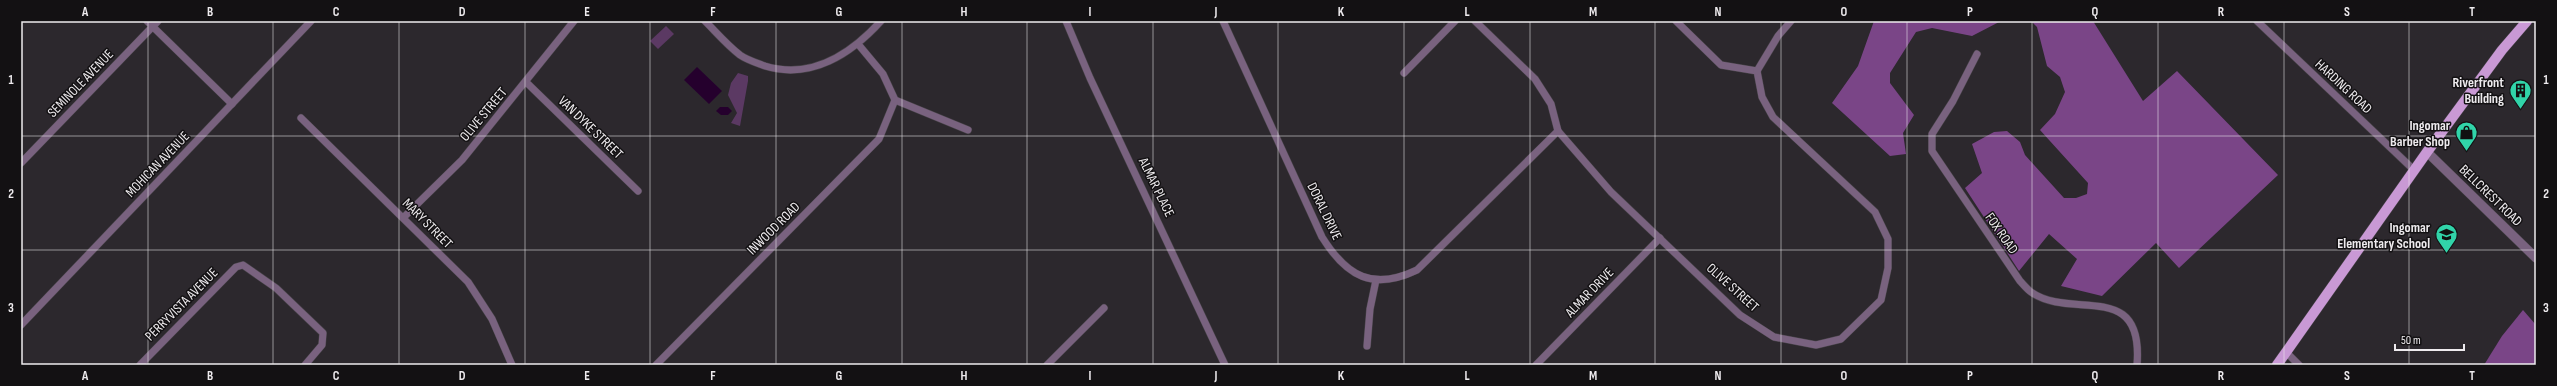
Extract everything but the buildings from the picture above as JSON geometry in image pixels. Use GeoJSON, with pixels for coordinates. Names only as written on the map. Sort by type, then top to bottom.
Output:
{"type":"FeatureCollection","features":[{"type":"Feature","properties":{"kind":"main road"},"geometry":{"type":"LineString","coordinates":[[2277,365],[2427,152],[2502,50],[2527,21]]}},
{"type":"Feature","properties":{"kind":"street"},"geometry":{"type":"LineString","coordinates":[[146,21],[232,104]]}},
{"type":"Feature","properties":{"kind":"street","name":"SEMINOLE AVENUE"},"geometry":{"type":"LineString","coordinates":[[21,163],[158,21]]}},
{"type":"Feature","properties":{"kind":"street","name":"MOHICAN AVENUE"},"geometry":{"type":"LineString","coordinates":[[21,325],[311,21]]}},
{"type":"Feature","properties":{"kind":"street","name":"OLIVE STREET"},"geometry":{"type":"LineString","coordinates":[[404,217],[462,160],[574,21]]}},
{"type":"Feature","properties":{"kind":"street"},"geometry":{"type":"LineString","coordinates":[[704,21],[740,56],[775,69],[799,70],[819,66],[837,58],[858,44],[881,21]]}},
{"type":"Feature","properties":{"kind":"street","name":"ALMAR PLACE"},"geometry":{"type":"LineString","coordinates":[[1066,21],[1090,78],[1225,365]]}},
{"type":"Feature","properties":{"kind":"street","name":"DORAL DRIVE"},"geometry":{"type":"LineString","coordinates":[[1223,21],[1322,237],[1334,256],[1346,267],[1376,280],[1398,279],[1417,270],[1558,131]]}},
{"type":"Feature","properties":{"kind":"street"},"geometry":{"type":"LineString","coordinates":[[1404,73],[1455,21]]}},
{"type":"Feature","properties":{"kind":"street","name":"OLIVE STREET"},"geometry":{"type":"LineString","coordinates":[[1475,21],[1535,79],[1551,104],[1558,131],[1611,192],[1740,315],[1774,337],[1816,345],[1841,339],[1881,300],[1888,268],[1888,240],[1875,212],[1773,117],[1762,97],[1757,71]]}},
{"type":"Feature","properties":{"kind":"street"},"geometry":{"type":"LineString","coordinates":[[1676,21],[1721,65],[1757,71],[1778,36],[1791,21]]}},
{"type":"Feature","properties":{"kind":"street","name":"HARDING ROAD"},"geometry":{"type":"LineString","coordinates":[[2257,21],[2414,170]]}},
{"type":"Feature","properties":{"kind":"street"},"geometry":{"type":"LineString","coordinates":[[858,44],[883,74],[895,100],[968,130]]}},
{"type":"Feature","properties":{"kind":"street","name":"FOX ROAD"},"geometry":{"type":"LineString","coordinates":[[1976,54],[1953,102],[1932,134],[1932,151],[2020,281],[2031,292],[2044,298],[2113,308],[2122,314],[2133,329],[2137,365]]}},
{"type":"Feature","properties":{"kind":"street","name":"VAN DYKE STREET"},"geometry":{"type":"LineString","coordinates":[[526,82],[638,191]]}},
{"type":"Feature","properties":{"kind":"street","name":"INWOOD ROAD"},"geometry":{"type":"LineString","coordinates":[[656,365],[879,139],[895,100]]}},
{"type":"Feature","properties":{"kind":"street","name":"MARY STREET"},"geometry":{"type":"LineString","coordinates":[[301,118],[404,217],[468,282],[492,319],[512,365]]}},
{"type":"Feature","properties":{"kind":"street","name":"BELLCREST ROAD"},"geometry":{"type":"LineString","coordinates":[[2427,152],[2536,258]]}},
{"type":"Feature","properties":{"kind":"street","name":"ALMAR DRIVE"},"geometry":{"type":"LineString","coordinates":[[1536,365],[1660,238]]}},
{"type":"Feature","properties":{"kind":"street","name":"PERRYVISTA AVENUE"},"geometry":{"type":"LineString","coordinates":[[140,365],[205,297],[236,267],[243,265],[276,288],[318,326],[323,333],[323,338],[318,351],[305,365]]}},
{"type":"Feature","properties":{"kind":"street"},"geometry":{"type":"LineString","coordinates":[[1367,346],[1369,315],[1376,280]]}},
{"type":"Feature","properties":{"kind":"street"},"geometry":{"type":"LineString","coordinates":[[1047,365],[1104,308]]}},
{"type":"Feature","properties":{"kind":"street"},"geometry":{"type":"LineString","coordinates":[[2286,352],[2299,365]]}},
{"type":"Feature","properties":{"kind":"shaded area"},"geometry":{"type":"Polygon","coordinates":[[[1874,21],[2001,21],[1972,36],[1932,28],[1916,32],[1890,73],[1890,83],[1914,115],[1903,133],[1906,154],[1890,156],[1832,103],[1858,66],[1874,21]]]}},
{"type":"Feature","properties":{"kind":"shaded area"},"geometry":{"type":"Polygon","coordinates":[[[2031,21],[2093,21],[2143,101],[2177,71],[2278,175],[2179,268],[2156,243],[2102,296],[2061,286],[2077,259],[2049,234],[2019,271],[1965,188],[1982,173],[1972,144],[1994,132],[2007,131],[2020,142],[2025,155],[2064,198],[2076,198],[2087,194],[2088,183],[2040,130],[2055,114],[2065,92],[2060,77],[2047,66],[2037,27],[2031,21]]]}},
{"type":"Feature","properties":{"kind":"shaded area"},"geometry":{"type":"Polygon","coordinates":[[[666,26],[674,34],[658,49],[650,41],[666,26]]]}},
{"type":"Feature","properties":{"kind":"shaded area"},"geometry":{"type":"Polygon","coordinates":[[[697,67],[722,91],[709,104],[684,80],[697,67]]]}},
{"type":"Feature","properties":{"kind":"shaded area"},"geometry":{"type":"Polygon","coordinates":[[[738,73],[748,76],[740,126],[731,123],[737,113],[728,95],[731,83],[738,73]]]}},
{"type":"Feature","properties":{"kind":"shaded area"},"geometry":{"type":"Polygon","coordinates":[[[720,107],[728,107],[732,111],[728,115],[721,115],[716,111],[720,107]]]}},
{"type":"Feature","properties":{"kind":"shaded area"},"geometry":{"type":"Polygon","coordinates":[[[2523,310],[2536,325],[2536,365],[2484,365],[2502,336],[2523,310]]]}},
{"type":"Feature","properties":{"kind":"place","name":"Riverfront Building"},"geometry":{"type":"Point","coordinates":[2520,110]}},
{"type":"Feature","properties":{"kind":"place","name":"Ingomar Barber Shop"},"geometry":{"type":"Point","coordinates":[2466,152]}},
{"type":"Feature","properties":{"kind":"place","name":"Ingomar Elementary School"},"geometry":{"type":"Point","coordinates":[2446,254]}}]}
